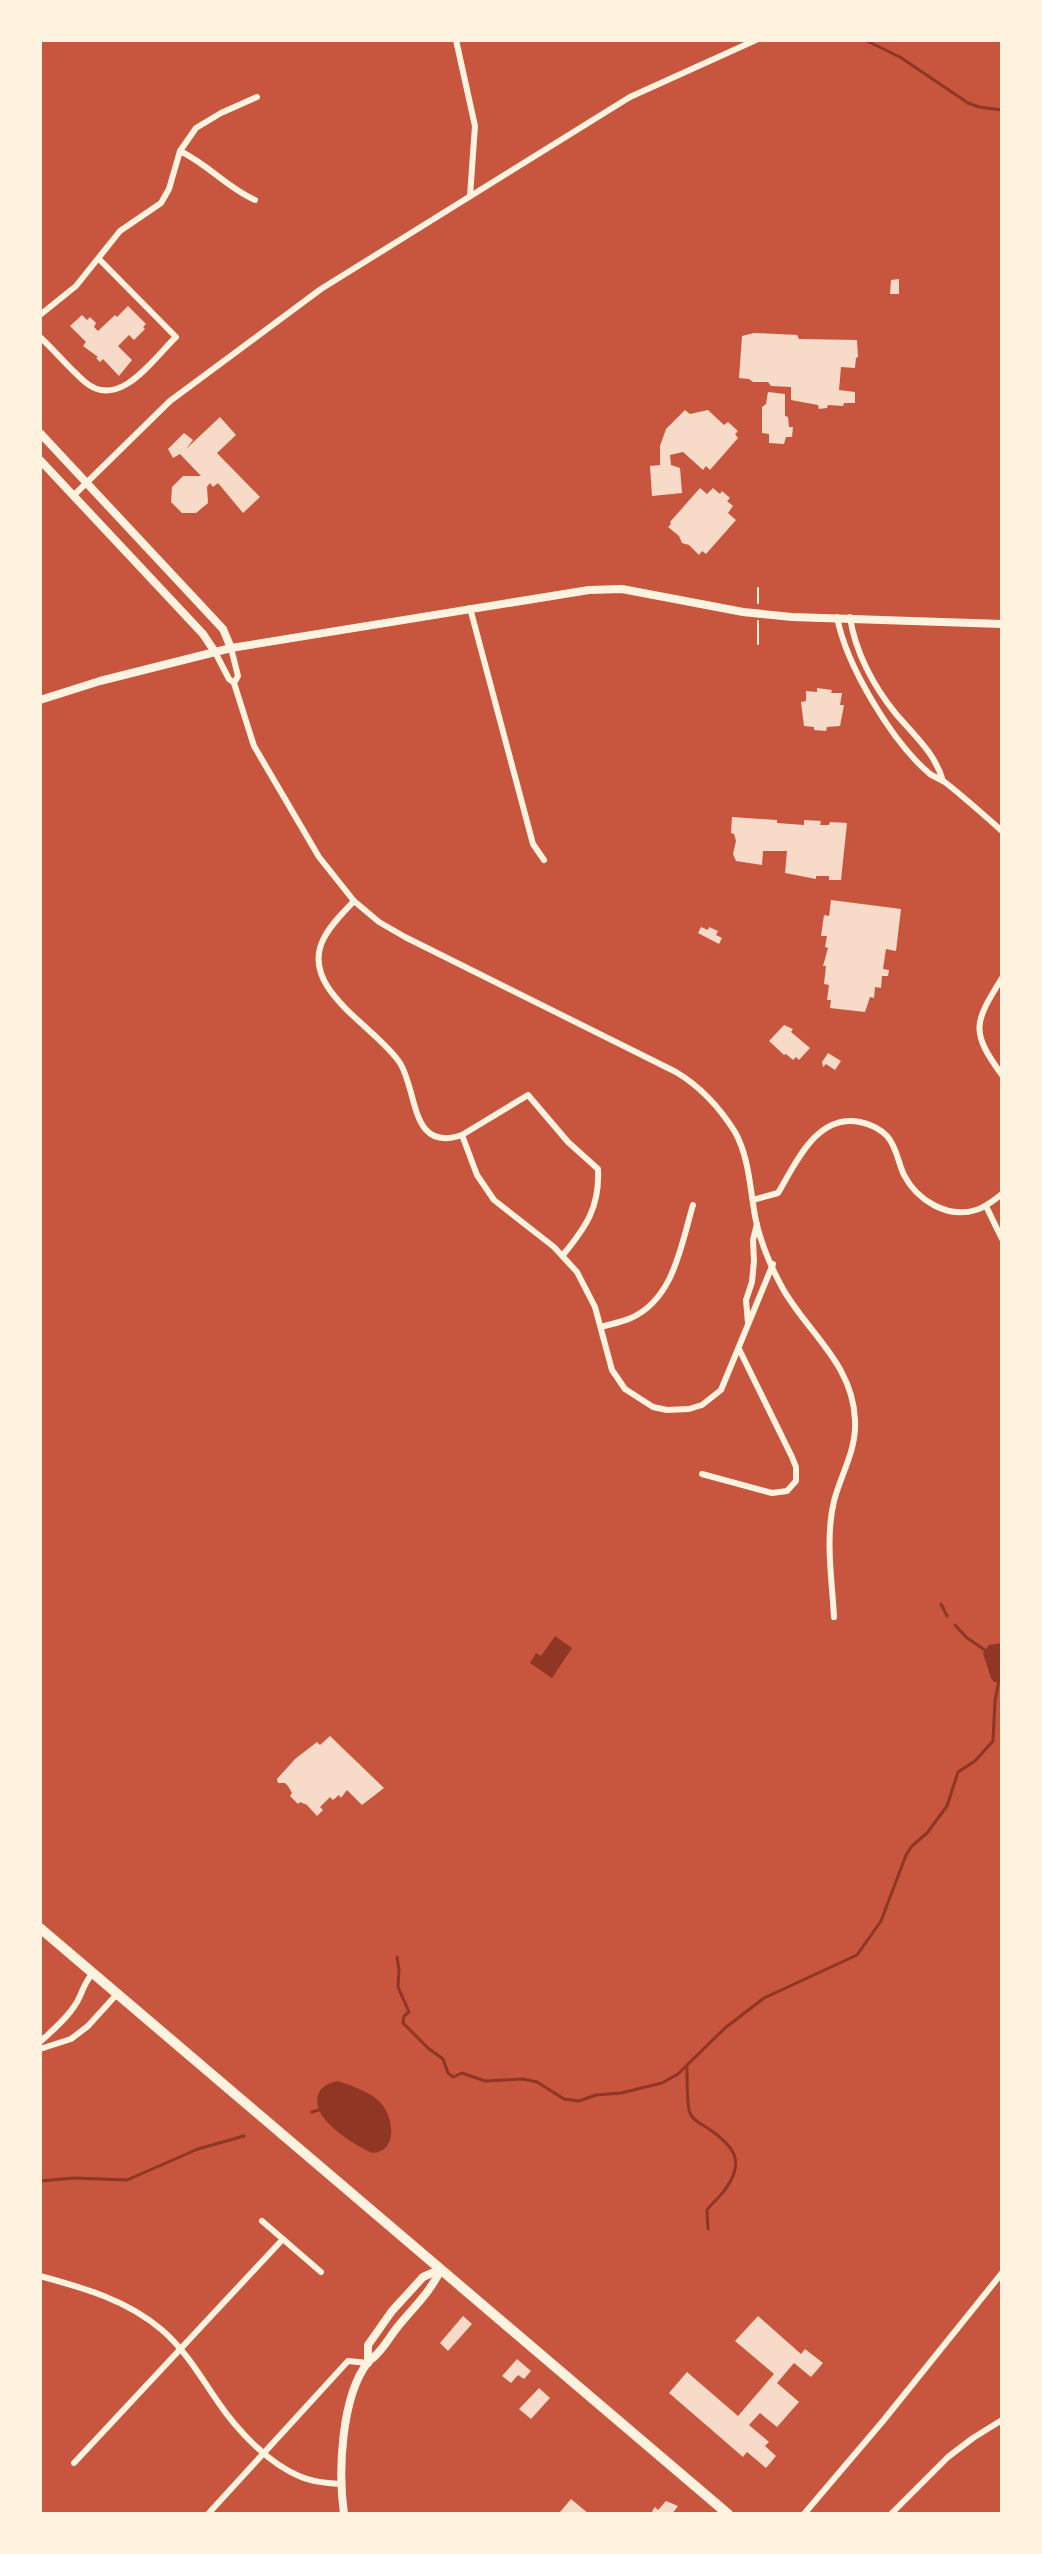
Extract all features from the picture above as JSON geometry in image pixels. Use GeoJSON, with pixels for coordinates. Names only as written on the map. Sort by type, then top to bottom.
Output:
{"type":"FeatureCollection","features":[{"type":"Feature","properties":{"kind":"main road"},"geometry":{"type":"LineString","coordinates":[[40,1928],[728,2514]]}},
{"type":"Feature","properties":{"kind":"street"},"geometry":{"type":"LineString","coordinates":[[456,40],[475,126],[470,196]]}},
{"type":"Feature","properties":{"kind":"street"},"geometry":{"type":"LineString","coordinates":[[73,496],[164,407],[321,289],[630,97],[756,40]]}},
{"type":"Feature","properties":{"kind":"street"},"geometry":{"type":"LineString","coordinates":[[40,315],[76,286],[120,231],[161,203],[180,151],[190,135],[204,122],[257,97]]}},
{"type":"Feature","properties":{"kind":"street"},"geometry":{"type":"LineString","coordinates":[[180,151],[200,160],[230,188],[255,200]]}},
{"type":"Feature","properties":{"kind":"street"},"geometry":{"type":"LineString","coordinates":[[40,337],[84,381],[96,388],[112,391],[128,385],[176,337],[99,259]]}},
{"type":"Feature","properties":{"kind":"street"},"geometry":{"type":"LineString","coordinates":[[40,433],[223,629],[238,676],[234,683]]}},
{"type":"Feature","properties":{"kind":"street"},"geometry":{"type":"LineString","coordinates":[[40,460],[203,634],[234,683],[254,746],[319,857],[354,901],[379,922],[405,937],[688,1079],[715,1105],[737,1136],[745,1157],[757,1224],[773,1264],[792,1301],[839,1364],[854,1405],[854,1439],[831,1521],[834,1617]]}},
{"type":"Feature","properties":{"kind":"street"},"geometry":{"type":"LineString","coordinates":[[40,700],[100,681],[231,648],[589,590],[622,589],[743,612],[1002,624]]}},
{"type":"Feature","properties":{"kind":"street"},"geometry":{"type":"LineString","coordinates":[[470,608],[533,844],[544,860]]}},
{"type":"Feature","properties":{"kind":"street"},"geometry":{"type":"LineString","coordinates":[[837,617],[847,655],[895,733],[931,774],[1002,831]]}},
{"type":"Feature","properties":{"kind":"street"},"geometry":{"type":"LineString","coordinates":[[850,617],[852,634],[875,683],[939,766],[943,781]]}},
{"type":"Feature","properties":{"kind":"street"},"geometry":{"type":"LineString","coordinates":[[354,901],[321,943],[319,970],[329,990],[401,1064],[412,1088],[416,1113],[422,1125],[433,1135],[451,1139],[528,1095],[568,1142],[598,1169],[597,1201],[581,1233],[563,1255]]}},
{"type":"Feature","properties":{"kind":"street"},"geometry":{"type":"LineString","coordinates":[[1002,978],[988,1000],[978,1028],[983,1047],[1002,1075]]}},
{"type":"Feature","properties":{"kind":"street"},"geometry":{"type":"LineString","coordinates":[[753,1200],[778,1193],[817,1134],[841,1122],[853,1121],[866,1123],[886,1136],[894,1147],[907,1180],[917,1194],[933,1205],[959,1212],[972,1211],[986,1206],[1002,1194]]}},
{"type":"Feature","properties":{"kind":"street"},"geometry":{"type":"LineString","coordinates":[[462,1135],[477,1175],[494,1200],[563,1255],[587,1289],[617,1379],[643,1402],[667,1410],[689,1409],[713,1398],[727,1379],[773,1264]]}},
{"type":"Feature","properties":{"kind":"street"},"geometry":{"type":"LineString","coordinates":[[601,1327],[634,1317],[656,1300],[676,1262],[693,1205]]}},
{"type":"Feature","properties":{"kind":"street"},"geometry":{"type":"LineString","coordinates":[[986,1206],[1002,1239]]}},
{"type":"Feature","properties":{"kind":"street"},"geometry":{"type":"LineString","coordinates":[[749,1324],[746,1300],[752,1282],[753,1240],[757,1224]]}},
{"type":"Feature","properties":{"kind":"street"},"geometry":{"type":"LineString","coordinates":[[702,1474],[772,1493],[787,1491],[796,1481],[792,1457],[739,1349]]}},
{"type":"Feature","properties":{"kind":"street"},"geometry":{"type":"LineString","coordinates":[[40,2042],[80,1997],[83,1985],[93,1973]]}},
{"type":"Feature","properties":{"kind":"street"},"geometry":{"type":"LineString","coordinates":[[40,2049],[71,2039],[88,2026],[117,1994]]}},
{"type":"Feature","properties":{"kind":"street"},"geometry":{"type":"LineString","coordinates":[[262,2221],[321,2272]]}},
{"type":"Feature","properties":{"kind":"street"},"geometry":{"type":"LineString","coordinates":[[74,2463],[283,2239]]}},
{"type":"Feature","properties":{"kind":"street"},"geometry":{"type":"LineString","coordinates":[[368,2363],[368,2345],[392,2311],[423,2277],[441,2269]]}},
{"type":"Feature","properties":{"kind":"street"},"geometry":{"type":"LineString","coordinates":[[344,2514],[341,2484],[344,2429],[356,2389],[368,2363],[434,2285],[441,2269]]}},
{"type":"Feature","properties":{"kind":"street"},"geometry":{"type":"LineString","coordinates":[[804,2514],[1002,2273]]}},
{"type":"Feature","properties":{"kind":"street"},"geometry":{"type":"LineString","coordinates":[[40,2276],[124,2304],[149,2320],[181,2348],[226,2413],[264,2452],[297,2476],[322,2483],[341,2484]]}},
{"type":"Feature","properties":{"kind":"street"},"geometry":{"type":"LineString","coordinates":[[208,2514],[348,2361],[368,2363]]}},
{"type":"Feature","properties":{"kind":"street"},"geometry":{"type":"LineString","coordinates":[[891,2514],[948,2457],[1002,2420]]}},
{"type":"Feature","properties":{"kind":"shaded area"},"geometry":{"type":"Polygon","coordinates":[[[555,1636],[572,1648],[552,1678],[530,1663],[536,1653],[541,1656],[555,1636]]]}},
{"type":"Feature","properties":{"kind":"shaded area"},"geometry":{"type":"Polygon","coordinates":[[[1002,1643],[1002,1682],[994,1682],[983,1653],[989,1645],[1002,1643]]]}},
{"type":"Feature","properties":{"kind":"shaded area"},"geometry":{"type":"Polygon","coordinates":[[[338,2081],[360,2089],[384,2107],[391,2132],[387,2146],[381,2151],[372,2153],[355,2144],[327,2122],[321,2113],[319,2092],[326,2085],[338,2081]]]}},
{"type":"Feature","properties":{"kind":"building"},"geometry":{"type":"Polygon","coordinates":[[[899,279],[899,294],[890,294],[891,280],[899,279]]]}},
{"type":"Feature","properties":{"kind":"building"},"geometry":{"type":"Polygon","coordinates":[[[128,306],[146,324],[134,340],[129,335],[118,346],[132,360],[119,376],[103,359],[100,362],[83,346],[86,342],[70,326],[82,315],[96,323],[94,327],[98,331],[128,306]]]}},
{"type":"Feature","properties":{"kind":"building"},"geometry":{"type":"Polygon","coordinates":[[[754,333],[797,335],[799,339],[857,340],[855,368],[841,367],[839,390],[855,392],[855,403],[828,405],[819,409],[818,405],[791,400],[791,387],[771,386],[768,382],[739,378],[742,336],[754,333]]]}},
{"type":"Feature","properties":{"kind":"building"},"geometry":{"type":"Polygon","coordinates":[[[768,392],[785,394],[785,416],[788,417],[789,427],[793,427],[792,437],[786,437],[784,444],[769,443],[769,434],[762,433],[762,407],[766,404],[768,392]]]}},
{"type":"Feature","properties":{"kind":"building"},"geometry":{"type":"Polygon","coordinates":[[[685,410],[690,414],[708,410],[724,425],[728,422],[738,431],[735,434],[738,438],[710,470],[706,466],[703,470],[683,452],[670,455],[671,465],[680,468],[682,493],[652,496],[650,466],[660,465],[660,446],[666,429],[685,410]]]}},
{"type":"Feature","properties":{"kind":"building"},"geometry":{"type":"Polygon","coordinates":[[[220,417],[236,435],[217,453],[260,497],[243,513],[218,483],[213,487],[210,483],[207,487],[208,503],[196,513],[182,513],[171,502],[172,487],[183,476],[201,476],[180,454],[173,458],[168,449],[184,433],[193,440],[186,449],[220,417]]]}},
{"type":"Feature","properties":{"kind":"building"},"geometry":{"type":"Polygon","coordinates":[[[700,488],[707,494],[713,488],[720,494],[722,491],[730,498],[727,501],[733,506],[728,513],[736,520],[706,554],[702,551],[699,555],[689,545],[682,543],[668,527],[700,488]]]}},
{"type":"Feature","properties":{"kind":"building"},"geometry":{"type":"Polygon","coordinates":[[[817,688],[842,693],[840,705],[844,705],[840,726],[827,727],[826,731],[804,726],[801,702],[806,701],[806,691],[817,692],[817,688]]]}},
{"type":"Feature","properties":{"kind":"building"},"geometry":{"type":"Polygon","coordinates":[[[732,817],[804,825],[804,820],[821,821],[820,825],[847,823],[841,880],[829,880],[829,876],[816,876],[816,879],[785,873],[787,851],[763,851],[762,865],[736,861],[733,854],[736,841],[731,833],[732,817]]]}},
{"type":"Feature","properties":{"kind":"building"},"geometry":{"type":"Polygon","coordinates":[[[831,900],[901,909],[896,951],[886,949],[883,969],[889,970],[888,976],[882,976],[881,988],[875,987],[874,998],[870,997],[865,1012],[830,1008],[831,1000],[827,1000],[829,985],[824,984],[826,966],[823,966],[828,948],[825,947],[827,936],[821,936],[824,915],[829,916],[831,900]]]}},
{"type":"Feature","properties":{"kind":"building"},"geometry":{"type":"Polygon","coordinates":[[[701,927],[718,931],[716,935],[722,938],[719,944],[698,933],[701,927]]]}},
{"type":"Feature","properties":{"kind":"building"},"geometry":{"type":"Polygon","coordinates":[[[784,1025],[793,1029],[791,1032],[810,1048],[799,1060],[784,1055],[769,1041],[784,1025]]]}},
{"type":"Feature","properties":{"kind":"building"},"geometry":{"type":"Polygon","coordinates":[[[828,1053],[841,1061],[835,1070],[826,1064],[823,1067],[822,1062],[828,1053]]]}},
{"type":"Feature","properties":{"kind":"building"},"geometry":{"type":"Polygon","coordinates":[[[330,1736],[384,1788],[362,1805],[347,1790],[341,1798],[339,1795],[333,1800],[330,1797],[320,1807],[323,1810],[317,1816],[307,1805],[298,1804],[290,1796],[292,1793],[288,1786],[278,1783],[277,1779],[295,1759],[330,1736]]]}},
{"type":"Feature","properties":{"kind":"building"},"geometry":{"type":"Polygon","coordinates":[[[463,2316],[472,2324],[448,2351],[440,2343],[463,2316]]]}},
{"type":"Feature","properties":{"kind":"building"},"geometry":{"type":"Polygon","coordinates":[[[758,2316],[801,2354],[805,2349],[823,2363],[811,2377],[794,2363],[777,2383],[799,2402],[777,2427],[760,2413],[749,2425],[769,2442],[765,2446],[776,2456],[766,2468],[747,2452],[743,2457],[669,2393],[687,2372],[738,2416],[774,2374],[735,2341],[758,2316]]]}},
{"type":"Feature","properties":{"kind":"building"},"geometry":{"type":"Polygon","coordinates":[[[517,2359],[531,2371],[524,2379],[518,2375],[511,2383],[502,2376],[517,2359]]]}},
{"type":"Feature","properties":{"kind":"building"},"geometry":{"type":"Polygon","coordinates":[[[539,2388],[550,2398],[531,2419],[519,2409],[539,2388]]]}},
{"type":"Feature","properties":{"kind":"building"},"geometry":{"type":"Polygon","coordinates":[[[571,2499],[589,2514],[560,2512],[571,2499]]]}},
{"type":"Feature","properties":{"kind":"building"},"geometry":{"type":"Polygon","coordinates":[[[666,2501],[678,2506],[672,2514],[655,2514],[652,2511],[655,2507],[658,2510],[666,2501]]]}},
{"type":"Feature","properties":{"kind":"waterway"},"geometry":{"type":"LineString","coordinates":[[865,40],[900,57],[968,103],[1002,110]]}},
{"type":"Feature","properties":{"kind":"waterway"},"geometry":{"type":"LineString","coordinates":[[941,1604],[947,1616]]}},
{"type":"Feature","properties":{"kind":"waterway"},"geometry":{"type":"LineString","coordinates":[[955,1625],[986,1651]]}},
{"type":"Feature","properties":{"kind":"waterway"},"geometry":{"type":"LineString","coordinates":[[397,1957],[398,1987],[409,2012],[404,2016],[403,2023],[443,2059],[448,2073],[453,2077],[462,2073],[485,2081],[523,2079],[537,2082],[564,2099],[579,2101],[662,2083],[678,2074],[725,2028],[764,1998],[857,1955],[881,1921],[906,1855],[947,1806],[958,1772],[975,1761],[993,1741],[999,1680]]}},
{"type":"Feature","properties":{"kind":"waterway"},"geometry":{"type":"LineString","coordinates":[[687,2068],[691,2116],[725,2142],[736,2163],[731,2181],[707,2210],[708,2229]]}},
{"type":"Feature","properties":{"kind":"waterway"},"geometry":{"type":"LineString","coordinates":[[312,2112],[319,2110]]}},
{"type":"Feature","properties":{"kind":"waterway"},"geometry":{"type":"LineString","coordinates":[[40,2181],[74,2178],[127,2180],[198,2149],[244,2136]]}}]}
